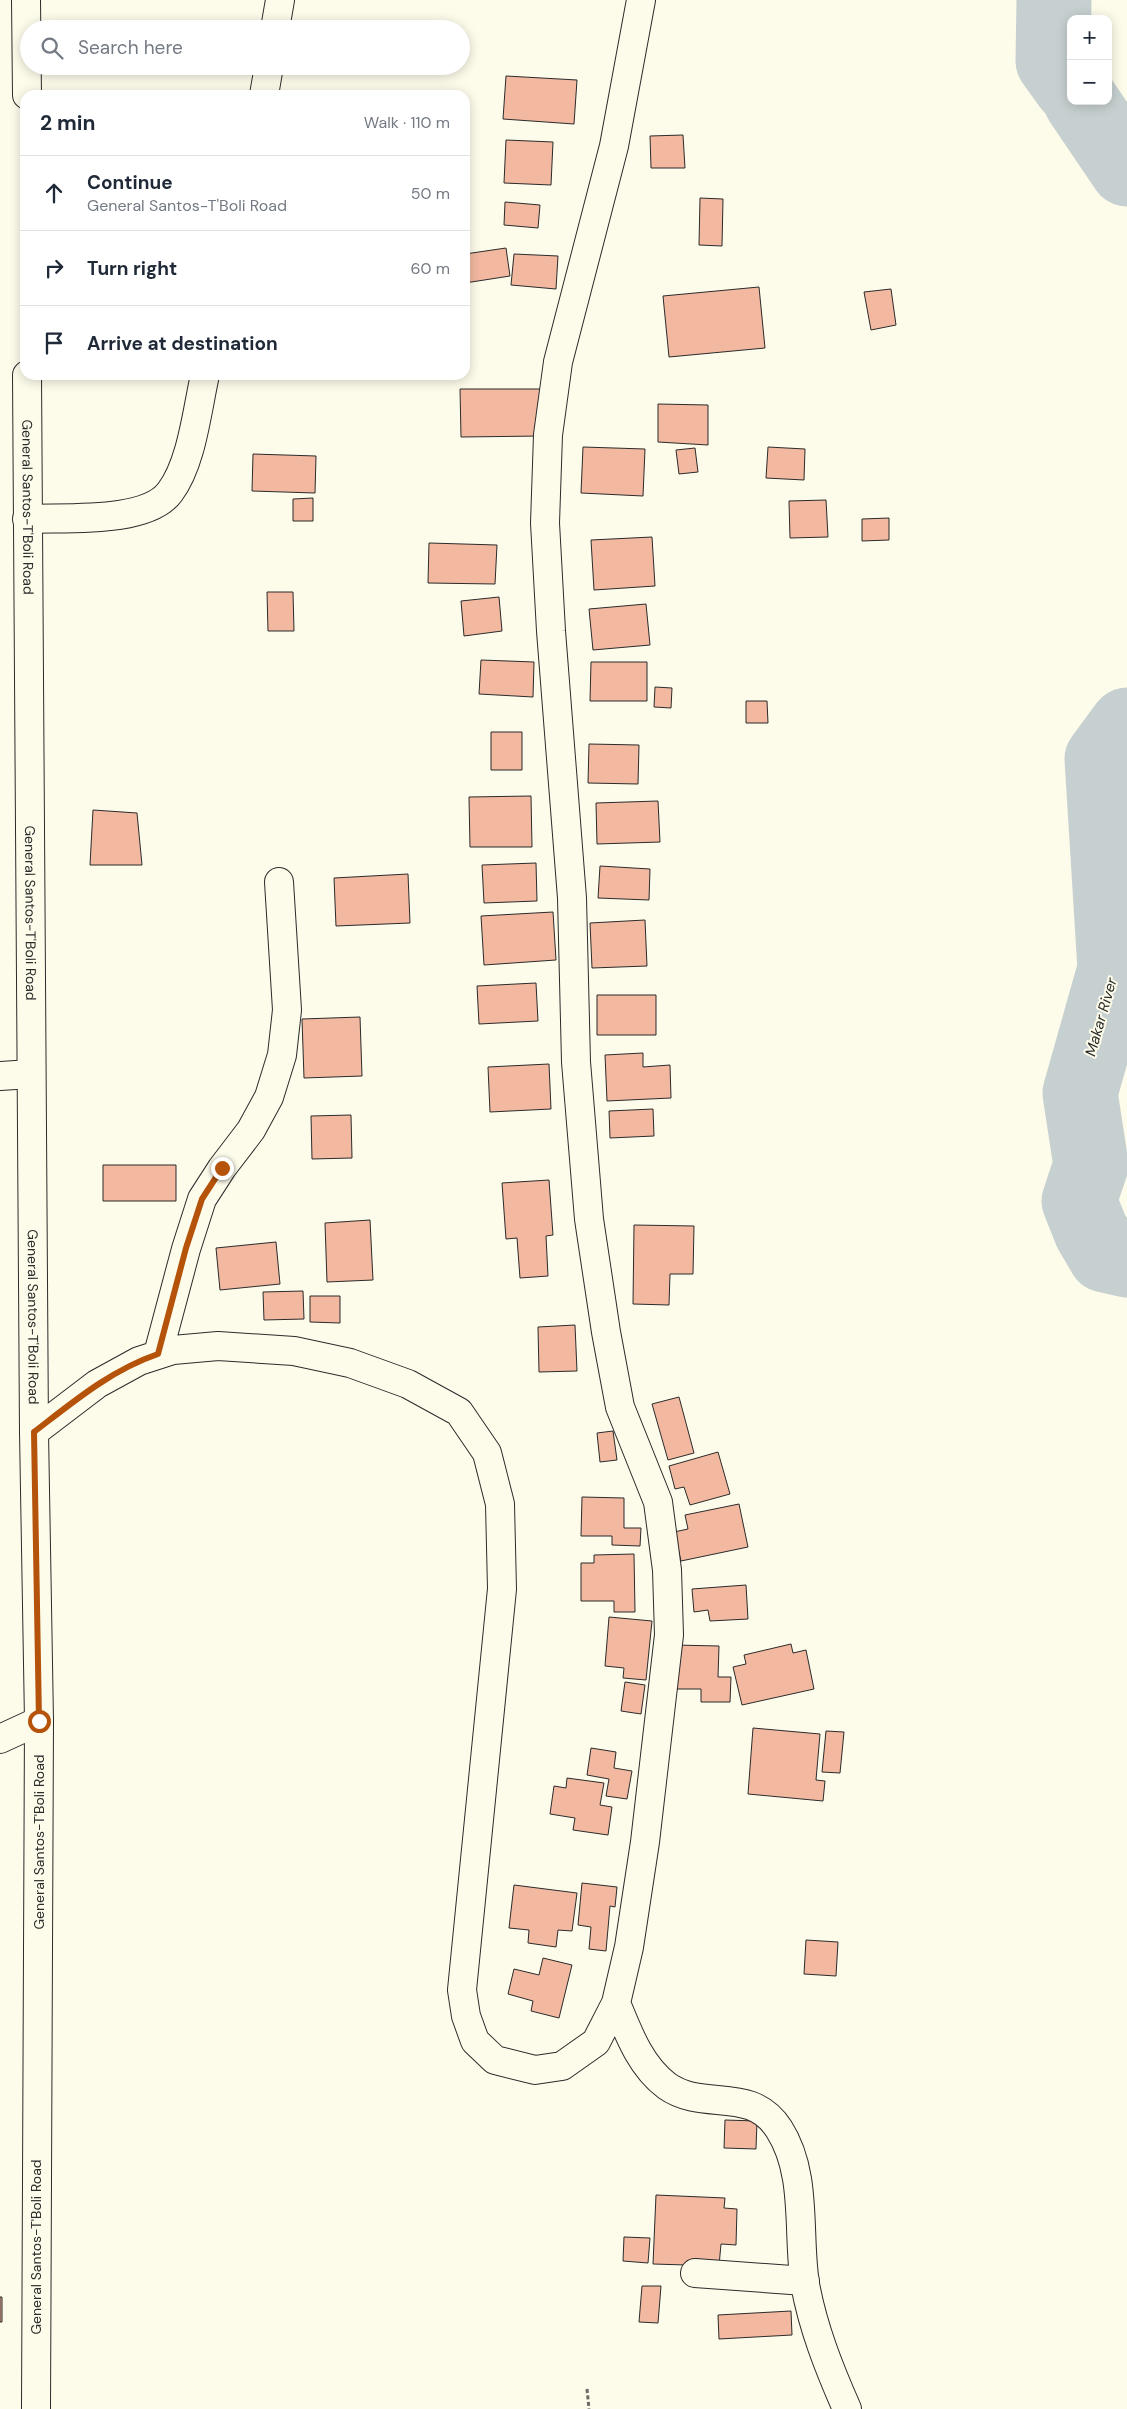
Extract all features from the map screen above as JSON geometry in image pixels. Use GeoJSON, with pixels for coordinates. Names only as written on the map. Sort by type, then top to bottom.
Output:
{"type":"FeatureCollection","features":[{"type":"Feature","properties":{"kind":"street"},"geometry":{"type":"LineString","coordinates":[[26,0],[26,20]]}},
{"type":"Feature","properties":{"kind":"street"},"geometry":{"type":"LineString","coordinates":[[277,20],[280,0]]}},
{"type":"Feature","properties":{"kind":"street"},"geometry":{"type":"LineString","coordinates":[[34,1432],[97,1384],[139,1361],[173,1350],[218,1346],[294,1351],[350,1363],[399,1381],[459,1412],[487,1453],[500,1504],[502,1589],[462,1990],[466,2016],[475,2041],[495,2060],[535,2070],[562,2066],[596,2042],[616,2003],[629,1947],[645,1842],[669,1635],[667,1570],[658,1502],[620,1407],[606,1332],[589,1219],[576,1062],[572,898],[551,631],[545,523],[548,435],[558,362],[614,146],[641,0]]}},
{"type":"Feature","properties":{"kind":"street"},"geometry":{"type":"LineString","coordinates":[[27,75],[27,90]]}},
{"type":"Feature","properties":{"kind":"street"},"geometry":{"type":"LineString","coordinates":[[265,90],[267,75]]}},
{"type":"Feature","properties":{"kind":"street","name":"General Santos-T'Boli Road"},"geometry":{"type":"LineString","coordinates":[[27,380],[34,1432],[39,1721],[36,2409]]}},
{"type":"Feature","properties":{"kind":"street"},"geometry":{"type":"LineString","coordinates":[[28,519],[124,514],[150,507],[170,493],[182,470],[204,380]]}},
{"type":"Feature","properties":{"kind":"street"},"geometry":{"type":"LineString","coordinates":[[158,1354],[186,1248],[202,1199],[222,1168],[251,1130],[269,1097],[282,1055],[287,1010],[279,882]]}},
{"type":"Feature","properties":{"kind":"street"},"geometry":{"type":"LineString","coordinates":[[0,1076],[31,1074]]}},
{"type":"Feature","properties":{"kind":"street"},"geometry":{"type":"LineString","coordinates":[[0,1739],[39,1721]]}},
{"type":"Feature","properties":{"kind":"street"},"geometry":{"type":"LineString","coordinates":[[616,2003],[645,2063],[667,2086],[690,2097],[755,2106],[769,2115],[780,2129],[793,2156],[798,2190],[805,2282],[813,2325],[847,2409]]}},
{"type":"Feature","properties":{"kind":"street"},"geometry":{"type":"LineString","coordinates":[[695,2273],[805,2282]]}},
{"type":"Feature","properties":{"kind":"path"},"geometry":{"type":"LineString","coordinates":[[587,2389],[589,2409]]}},
{"type":"Feature","properties":{"kind":"building"},"geometry":{"type":"Polygon","coordinates":[[[506,76],[577,80],[574,124],[503,119],[506,76]]]}},
{"type":"Feature","properties":{"kind":"building"},"geometry":{"type":"Polygon","coordinates":[[[683,135],[685,168],[651,168],[650,136],[683,135]]]}},
{"type":"Feature","properties":{"kind":"building"},"geometry":{"type":"Polygon","coordinates":[[[506,140],[553,142],[551,185],[504,183],[506,140]]]}},
{"type":"Feature","properties":{"kind":"building"},"geometry":{"type":"Polygon","coordinates":[[[700,198],[723,199],[722,246],[699,245],[700,198]]]}},
{"type":"Feature","properties":{"kind":"building"},"geometry":{"type":"Polygon","coordinates":[[[505,202],[540,205],[538,228],[504,225],[505,202]]]}},
{"type":"Feature","properties":{"kind":"building"},"geometry":{"type":"Polygon","coordinates":[[[506,248],[510,276],[470,282],[470,253],[506,248]]]}},
{"type":"Feature","properties":{"kind":"building"},"geometry":{"type":"Polygon","coordinates":[[[514,254],[558,256],[556,289],[511,285],[514,254]]]}},
{"type":"Feature","properties":{"kind":"building"},"geometry":{"type":"Polygon","coordinates":[[[759,287],[765,348],[669,357],[663,296],[759,287]]]}},
{"type":"Feature","properties":{"kind":"building"},"geometry":{"type":"Polygon","coordinates":[[[891,289],[896,325],[871,330],[864,292],[891,289]]]}},
{"type":"Feature","properties":{"kind":"building"},"geometry":{"type":"Polygon","coordinates":[[[460,389],[541,389],[542,436],[461,437],[460,389]]]}},
{"type":"Feature","properties":{"kind":"building"},"geometry":{"type":"Polygon","coordinates":[[[658,404],[708,405],[708,445],[658,442],[658,404]]]}},
{"type":"Feature","properties":{"kind":"building"},"geometry":{"type":"Polygon","coordinates":[[[583,447],[645,449],[643,496],[581,493],[583,447]]]}},
{"type":"Feature","properties":{"kind":"building"},"geometry":{"type":"Polygon","coordinates":[[[768,447],[805,449],[804,480],[766,478],[768,447]]]}},
{"type":"Feature","properties":{"kind":"building"},"geometry":{"type":"Polygon","coordinates":[[[695,448],[698,472],[679,474],[676,450],[695,448]]]}},
{"type":"Feature","properties":{"kind":"building"},"geometry":{"type":"Polygon","coordinates":[[[253,454],[316,456],[315,493],[252,491],[253,454]]]}},
{"type":"Feature","properties":{"kind":"building"},"geometry":{"type":"Polygon","coordinates":[[[313,498],[313,521],[293,521],[293,499],[313,498]]]}},
{"type":"Feature","properties":{"kind":"building"},"geometry":{"type":"Polygon","coordinates":[[[826,500],[828,537],[790,538],[789,501],[826,500]]]}},
{"type":"Feature","properties":{"kind":"building"},"geometry":{"type":"Polygon","coordinates":[[[889,518],[889,540],[862,541],[862,519],[889,518]]]}},
{"type":"Feature","properties":{"kind":"building"},"geometry":{"type":"Polygon","coordinates":[[[652,537],[655,586],[594,590],[591,540],[652,537]]]}},
{"type":"Feature","properties":{"kind":"building"},"geometry":{"type":"Polygon","coordinates":[[[429,543],[497,545],[495,584],[428,583],[429,543]]]}},
{"type":"Feature","properties":{"kind":"building"},"geometry":{"type":"Polygon","coordinates":[[[267,592],[293,592],[294,631],[268,631],[267,592]]]}},
{"type":"Feature","properties":{"kind":"building"},"geometry":{"type":"Polygon","coordinates":[[[499,597],[502,631],[464,636],[461,601],[499,597]]]}},
{"type":"Feature","properties":{"kind":"building"},"geometry":{"type":"Polygon","coordinates":[[[646,604],[650,645],[593,650],[589,609],[646,604]]]}},
{"type":"Feature","properties":{"kind":"building"},"geometry":{"type":"Polygon","coordinates":[[[481,660],[534,662],[533,697],[479,694],[481,660]]]}},
{"type":"Feature","properties":{"kind":"building"},"geometry":{"type":"Polygon","coordinates":[[[591,662],[647,662],[647,701],[590,701],[591,662]]]}},
{"type":"Feature","properties":{"kind":"building"},"geometry":{"type":"Polygon","coordinates":[[[655,687],[672,688],[671,708],[654,707],[655,687]]]}},
{"type":"Feature","properties":{"kind":"building"},"geometry":{"type":"Polygon","coordinates":[[[746,701],[767,701],[768,723],[746,723],[746,701]]]}},
{"type":"Feature","properties":{"kind":"building"},"geometry":{"type":"Polygon","coordinates":[[[491,732],[522,732],[522,770],[491,770],[491,732]]]}},
{"type":"Feature","properties":{"kind":"building"},"geometry":{"type":"Polygon","coordinates":[[[589,744],[639,745],[638,784],[588,783],[589,744]]]}},
{"type":"Feature","properties":{"kind":"building"},"geometry":{"type":"Polygon","coordinates":[[[531,796],[532,847],[470,847],[469,797],[531,796]]]}},
{"type":"Feature","properties":{"kind":"building"},"geometry":{"type":"Polygon","coordinates":[[[658,801],[660,842],[597,844],[596,803],[658,801]]]}},
{"type":"Feature","properties":{"kind":"building"},"geometry":{"type":"Polygon","coordinates":[[[93,810],[137,813],[142,865],[90,865],[93,810]]]}},
{"type":"Feature","properties":{"kind":"building"},"geometry":{"type":"Polygon","coordinates":[[[536,863],[537,901],[484,903],[482,865],[536,863]]]}},
{"type":"Feature","properties":{"kind":"building"},"geometry":{"type":"Polygon","coordinates":[[[600,866],[650,869],[649,900],[598,898],[600,866]]]}},
{"type":"Feature","properties":{"kind":"building"},"geometry":{"type":"Polygon","coordinates":[[[408,874],[410,923],[336,926],[334,878],[408,874]]]}},
{"type":"Feature","properties":{"kind":"building"},"geometry":{"type":"Polygon","coordinates":[[[553,912],[556,960],[484,965],[481,916],[553,912]]]}},
{"type":"Feature","properties":{"kind":"building"},"geometry":{"type":"Polygon","coordinates":[[[645,920],[647,966],[592,968],[590,923],[645,920]]]}},
{"type":"Feature","properties":{"kind":"building"},"geometry":{"type":"Polygon","coordinates":[[[536,983],[538,1021],[479,1024],[477,986],[536,983]]]}},
{"type":"Feature","properties":{"kind":"building"},"geometry":{"type":"Polygon","coordinates":[[[597,995],[656,995],[656,1035],[597,1035],[597,995]]]}},
{"type":"Feature","properties":{"kind":"building"},"geometry":{"type":"Polygon","coordinates":[[[360,1017],[362,1076],[304,1078],[302,1019],[360,1017]]]}},
{"type":"Feature","properties":{"kind":"building"},"geometry":{"type":"Polygon","coordinates":[[[643,1053],[643,1067],[670,1065],[671,1098],[607,1101],[605,1055],[643,1053]]]}},
{"type":"Feature","properties":{"kind":"building"},"geometry":{"type":"Polygon","coordinates":[[[549,1064],[551,1109],[490,1112],[488,1067],[549,1064]]]}},
{"type":"Feature","properties":{"kind":"building"},"geometry":{"type":"Polygon","coordinates":[[[653,1109],[654,1136],[610,1138],[609,1111],[653,1109]]]}},
{"type":"Feature","properties":{"kind":"building"},"geometry":{"type":"Polygon","coordinates":[[[351,1115],[352,1158],[312,1159],[311,1116],[351,1115]]]}},
{"type":"Feature","properties":{"kind":"building"},"geometry":{"type":"Polygon","coordinates":[[[103,1165],[176,1165],[176,1201],[103,1201],[103,1165]]]}},
{"type":"Feature","properties":{"kind":"building"},"geometry":{"type":"Polygon","coordinates":[[[549,1180],[553,1235],[546,1236],[548,1276],[520,1278],[517,1238],[506,1239],[502,1183],[549,1180]]]}},
{"type":"Feature","properties":{"kind":"building"},"geometry":{"type":"Polygon","coordinates":[[[370,1220],[373,1280],[327,1282],[325,1223],[370,1220]]]}},
{"type":"Feature","properties":{"kind":"building"},"geometry":{"type":"Polygon","coordinates":[[[634,1225],[694,1226],[693,1274],[670,1274],[669,1305],[633,1304],[634,1225]]]}},
{"type":"Feature","properties":{"kind":"building"},"geometry":{"type":"Polygon","coordinates":[[[276,1242],[280,1284],[220,1290],[216,1248],[276,1242]]]}},
{"type":"Feature","properties":{"kind":"building"},"geometry":{"type":"Polygon","coordinates":[[[303,1291],[304,1319],[264,1320],[263,1292],[303,1291]]]}},
{"type":"Feature","properties":{"kind":"building"},"geometry":{"type":"Polygon","coordinates":[[[310,1296],[340,1296],[340,1323],[310,1322],[310,1296]]]}},
{"type":"Feature","properties":{"kind":"building"},"geometry":{"type":"Polygon","coordinates":[[[575,1325],[577,1371],[539,1372],[538,1327],[575,1325]]]}},
{"type":"Feature","properties":{"kind":"building"},"geometry":{"type":"Polygon","coordinates":[[[679,1397],[694,1453],[668,1460],[652,1404],[679,1397]]]}},
{"type":"Feature","properties":{"kind":"building"},"geometry":{"type":"Polygon","coordinates":[[[613,1431],[617,1460],[600,1462],[597,1433],[613,1431]]]}},
{"type":"Feature","properties":{"kind":"building"},"geometry":{"type":"Polygon","coordinates":[[[718,1452],[730,1494],[690,1505],[684,1487],[675,1489],[669,1466],[718,1452]]]}},
{"type":"Feature","properties":{"kind":"building"},"geometry":{"type":"Polygon","coordinates":[[[582,1497],[624,1498],[624,1528],[641,1528],[640,1546],[612,1545],[612,1536],[581,1536],[582,1497]]]}},
{"type":"Feature","properties":{"kind":"building"},"geometry":{"type":"Polygon","coordinates":[[[739,1504],[748,1547],[681,1561],[674,1532],[688,1529],[685,1515],[739,1504]]]}},
{"type":"Feature","properties":{"kind":"building"},"geometry":{"type":"Polygon","coordinates":[[[634,1554],[635,1612],[614,1612],[614,1601],[581,1601],[581,1563],[594,1563],[594,1555],[634,1554]]]}},
{"type":"Feature","properties":{"kind":"building"},"geometry":{"type":"Polygon","coordinates":[[[746,1585],[748,1619],[710,1621],[708,1610],[694,1612],[692,1589],[746,1585]]]}},
{"type":"Feature","properties":{"kind":"building"},"geometry":{"type":"Polygon","coordinates":[[[609,1617],[652,1621],[646,1680],[623,1678],[624,1668],[605,1666],[609,1617]]]}},
{"type":"Feature","properties":{"kind":"building"},"geometry":{"type":"Polygon","coordinates":[[[791,1644],[793,1653],[806,1650],[814,1689],[742,1705],[733,1667],[746,1664],[744,1655],[791,1644]]]}},
{"type":"Feature","properties":{"kind":"building"},"geometry":{"type":"Polygon","coordinates":[[[674,1645],[719,1646],[718,1677],[731,1677],[730,1702],[701,1702],[701,1689],[673,1689],[674,1645]]]}},
{"type":"Feature","properties":{"kind":"building"},"geometry":{"type":"Polygon","coordinates":[[[625,1682],[645,1685],[641,1714],[621,1711],[625,1682]]]}},
{"type":"Feature","properties":{"kind":"building"},"geometry":{"type":"Polygon","coordinates":[[[753,1728],[820,1734],[816,1780],[825,1781],[823,1801],[748,1794],[753,1728]]]}},
{"type":"Feature","properties":{"kind":"building"},"geometry":{"type":"Polygon","coordinates":[[[826,1731],[844,1732],[840,1773],[822,1772],[826,1731]]]}},
{"type":"Feature","properties":{"kind":"building"},"geometry":{"type":"Polygon","coordinates":[[[591,1748],[616,1752],[614,1768],[632,1771],[627,1799],[606,1796],[609,1779],[587,1775],[591,1748]]]}},
{"type":"Feature","properties":{"kind":"building"},"geometry":{"type":"Polygon","coordinates":[[[567,1778],[604,1783],[600,1805],[612,1807],[608,1835],[573,1830],[575,1818],[550,1814],[554,1786],[566,1788],[567,1778]]]}},
{"type":"Feature","properties":{"kind":"building"},"geometry":{"type":"Polygon","coordinates":[[[582,1883],[617,1887],[615,1907],[610,1906],[606,1951],[589,1949],[591,1927],[578,1925],[582,1883]]]}},
{"type":"Feature","properties":{"kind":"building"},"geometry":{"type":"Polygon","coordinates":[[[514,1885],[577,1893],[572,1931],[558,1930],[556,1947],[528,1943],[529,1930],[509,1928],[514,1885]]]}},
{"type":"Feature","properties":{"kind":"building"},"geometry":{"type":"Polygon","coordinates":[[[806,1940],[838,1942],[836,1976],[804,1974],[806,1940]]]}},
{"type":"Feature","properties":{"kind":"building"},"geometry":{"type":"Polygon","coordinates":[[[543,1958],[572,1965],[559,2018],[531,2011],[533,2001],[508,1994],[514,1969],[539,1975],[543,1958]]]}},
{"type":"Feature","properties":{"kind":"building"},"geometry":{"type":"Polygon","coordinates":[[[725,2120],[757,2121],[756,2149],[724,2148],[725,2120]]]}},
{"type":"Feature","properties":{"kind":"building"},"geometry":{"type":"Polygon","coordinates":[[[656,2195],[725,2198],[724,2208],[737,2209],[736,2245],[721,2244],[719,2266],[653,2264],[656,2195]]]}},
{"type":"Feature","properties":{"kind":"building"},"geometry":{"type":"Polygon","coordinates":[[[624,2237],[650,2238],[648,2263],[623,2261],[624,2237]]]}},
{"type":"Feature","properties":{"kind":"building"},"geometry":{"type":"Polygon","coordinates":[[[642,2286],[661,2286],[658,2323],[639,2322],[642,2286]]]}},
{"type":"Feature","properties":{"kind":"building"},"geometry":{"type":"Polygon","coordinates":[[[0,2297],[2,2297],[2,2322],[0,2322],[0,2297]]]}},
{"type":"Feature","properties":{"kind":"building"},"geometry":{"type":"Polygon","coordinates":[[[791,2311],[792,2335],[719,2339],[718,2315],[791,2311]]]}},
{"type":"Feature","properties":{"kind":"waterway","name":"Makar River"},"geometry":{"type":"LineString","coordinates":[[1054,0],[1053,61],[1067,80]]}},
{"type":"Feature","properties":{"kind":"waterway","name":"Makar River"},"geometry":{"type":"LineString","coordinates":[[1084,105],[1127,169]]}},
{"type":"Feature","properties":{"kind":"waterway","name":"Makar River"},"geometry":{"type":"LineString","coordinates":[[1127,725],[1102,759],[1115,969],[1080,1093],[1091,1165],[1079,1201],[1091,1231],[1105,1255],[1127,1260]]}},
{"type":"Feature","properties":{"kind":"route"},"geometry":{"type":"LineString","coordinates":[[39,1721],[34,1432],[97,1384],[139,1361],[158,1354],[186,1248],[202,1199],[222,1168]]}}]}
